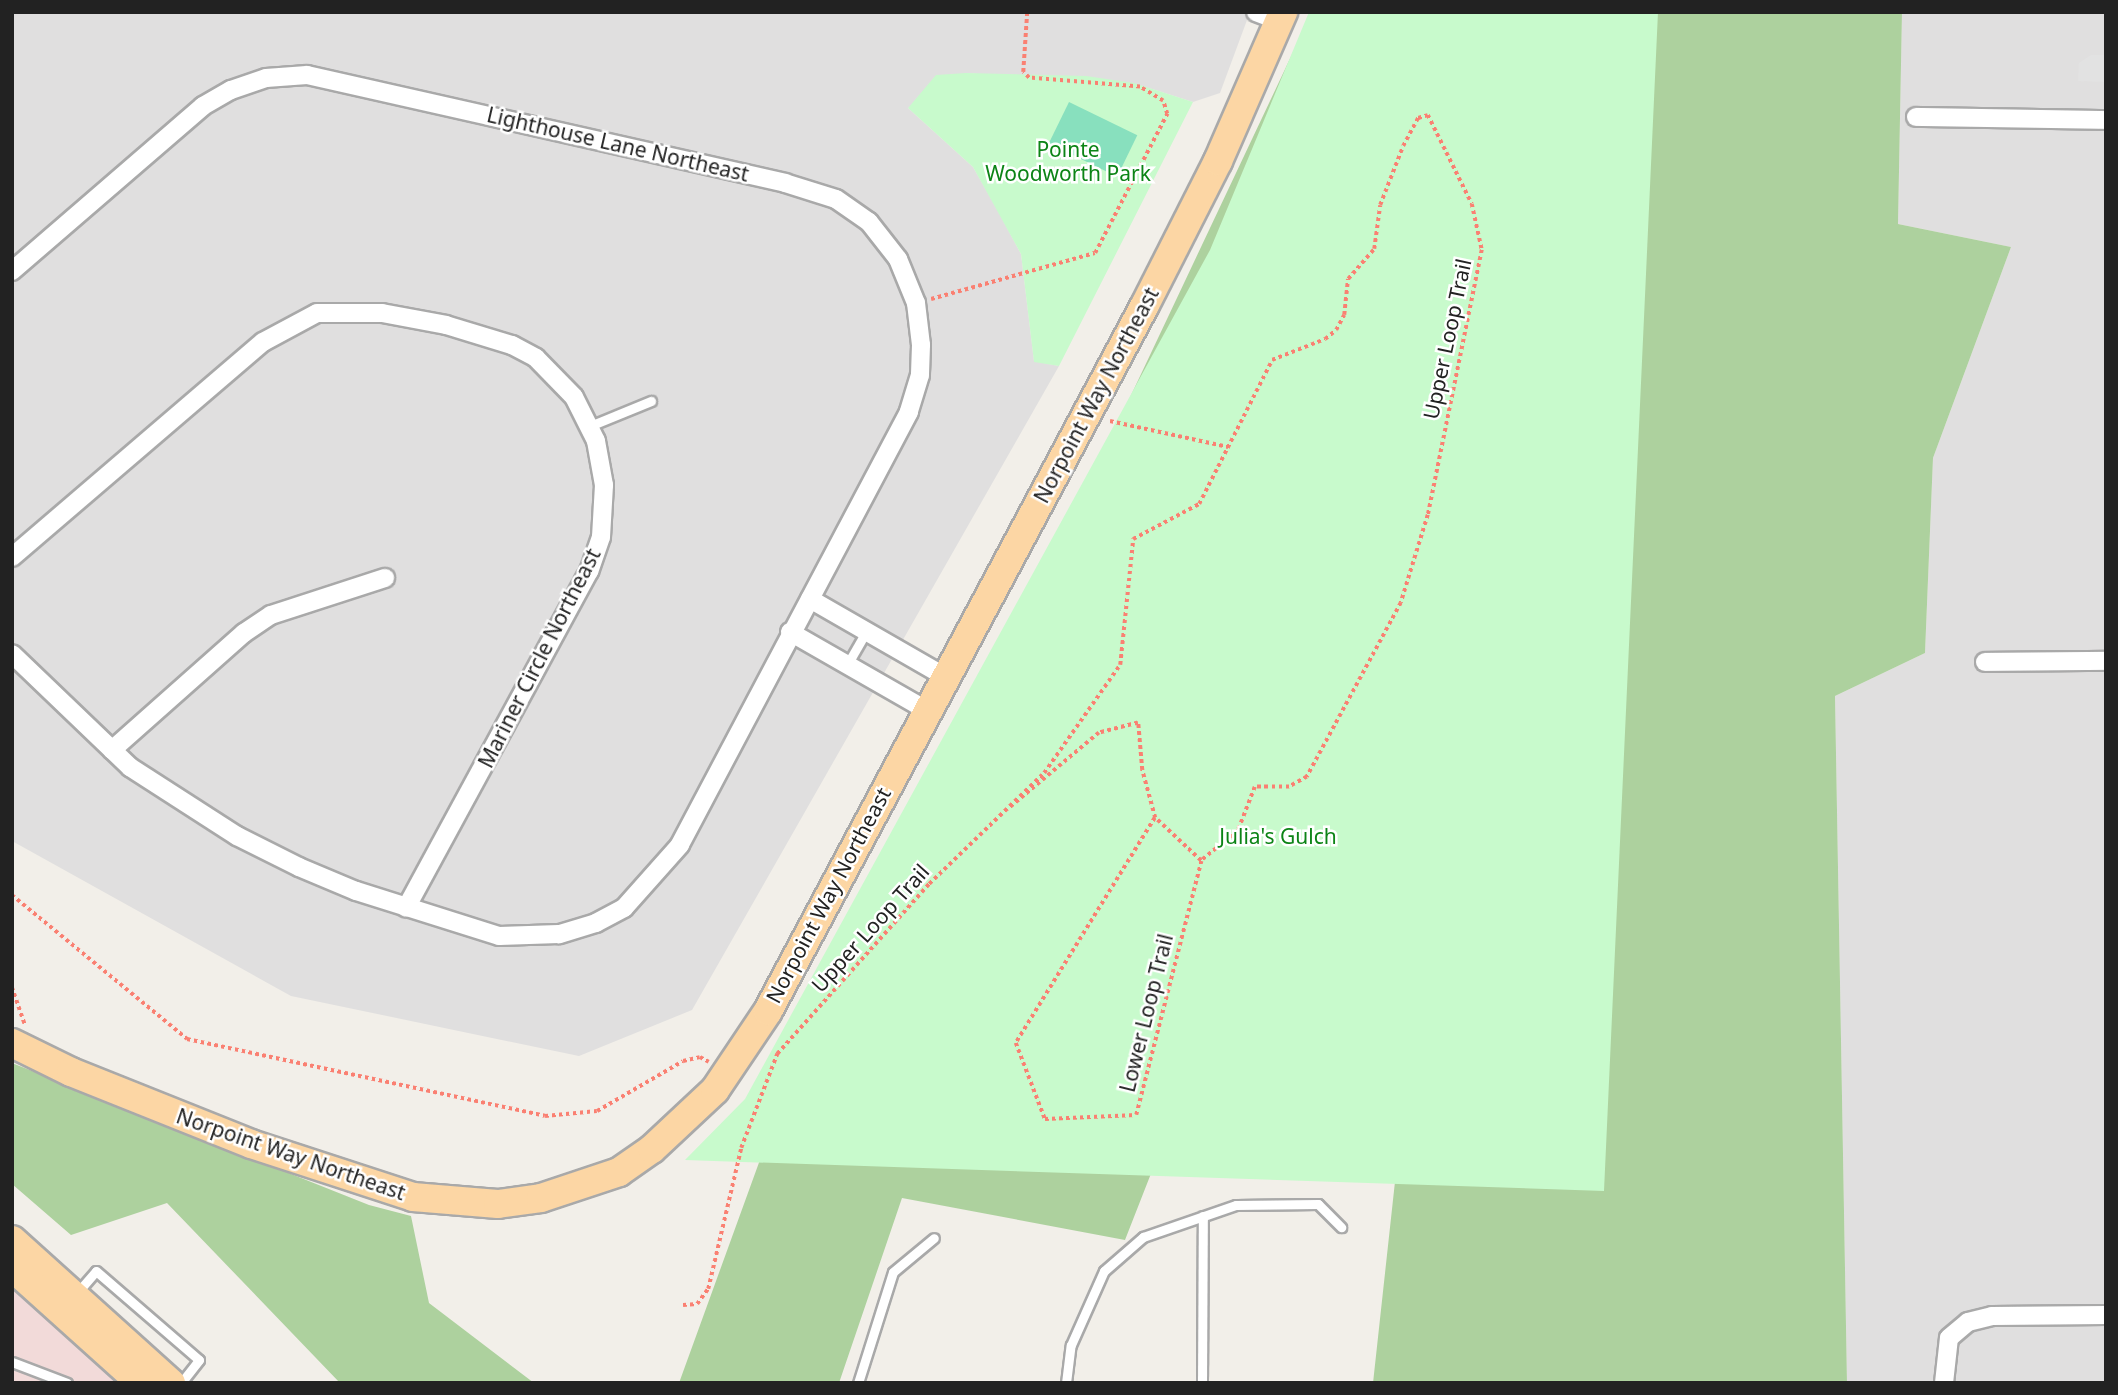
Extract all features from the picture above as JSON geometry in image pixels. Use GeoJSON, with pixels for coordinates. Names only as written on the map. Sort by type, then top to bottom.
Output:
{"type":"FeatureCollection","features":[{"type":"Feature","properties":{"kind":"main road","name":"Norpoint Way Northeast"},"geometry":{"type":"LineString","coordinates":[[20,1046],[250,1144],[374,1187],[456,1203],[541,1198],[619,1171],[682,1124],[729,1073],[774,999],[944,676],[1087,414],[1218,161],[1273,15]]}},
{"type":"Feature","properties":{"kind":"main road"},"geometry":{"type":"LineString","coordinates":[[12,1240],[171,1383]]}},
{"type":"Feature","properties":{"kind":"main road"},"geometry":{"type":"LineString","coordinates":[[12,1267],[141,1383]]}},
{"type":"Feature","properties":{"kind":"street","name":"Lighthouse Lane Northeast"},"geometry":{"type":"LineString","coordinates":[[12,271],[203,106],[231,90],[266,78],[307,75],[818,192],[853,210],[886,240],[916,303],[920,374],[909,412],[790,632],[680,845],[624,908],[559,934],[527,938],[472,930],[356,891],[237,836],[130,767],[12,654]]}},
{"type":"Feature","properties":{"kind":"street"},"geometry":{"type":"LineString","coordinates":[[1916,117],[2106,120]]}},
{"type":"Feature","properties":{"kind":"street","name":"Mariner Circle Northeast"},"geometry":{"type":"LineString","coordinates":[[12,557],[263,342],[317,313],[382,313],[512,345],[559,380],[590,426],[601,463],[604,509],[589,571],[406,908]]}},
{"type":"Feature","properties":{"kind":"street"},"geometry":{"type":"LineString","coordinates":[[112,750],[244,633],[271,615],[386,578]]}},
{"type":"Feature","properties":{"kind":"street"},"geometry":{"type":"LineString","coordinates":[[810,599],[944,676]]}},
{"type":"Feature","properties":{"kind":"street"},"geometry":{"type":"LineString","coordinates":[[790,632],[926,710]]}},
{"type":"Feature","properties":{"kind":"street"},"geometry":{"type":"LineString","coordinates":[[1985,662],[2106,661]]}},
{"type":"Feature","properties":{"kind":"street"},"geometry":{"type":"LineString","coordinates":[[1944,1383],[1944,1351],[1959,1327],[1992,1316],[2106,1315]]}},
{"type":"Feature","properties":{"kind":"lane"},"geometry":{"type":"LineString","coordinates":[[590,426],[651,401]]}},
{"type":"Feature","properties":{"kind":"lane"},"geometry":{"type":"LineString","coordinates":[[848,663],[866,632]]}},
{"type":"Feature","properties":{"kind":"lane"},"geometry":{"type":"LineString","coordinates":[[1066,1383],[1071,1345],[1104,1271],[1143,1237],[1236,1205],[1318,1204],[1341,1227]]}},
{"type":"Feature","properties":{"kind":"lane"},"geometry":{"type":"LineString","coordinates":[[1202,1383],[1203,1216]]}},
{"type":"Feature","properties":{"kind":"lane"},"geometry":{"type":"LineString","coordinates":[[858,1383],[893,1272],[934,1238]]}},
{"type":"Feature","properties":{"kind":"lane"},"geometry":{"type":"LineString","coordinates":[[75,1296],[96,1270],[199,1360],[181,1383]]}},
{"type":"Feature","properties":{"kind":"lane"},"geometry":{"type":"LineString","coordinates":[[12,1362],[67,1383]]}},
{"type":"Feature","properties":{"kind":"path"},"geometry":{"type":"LineString","coordinates":[[916,303],[1095,253],[1167,114],[1163,101],[1140,88],[1029,78],[1023,72],[1027,12]]}},
{"type":"Feature","properties":{"kind":"path","name":"Upper Loop Trail"},"geometry":{"type":"LineString","coordinates":[[683,1305],[697,1304],[708,1289],[741,1148],[777,1054],[929,884],[1044,774],[1120,665],[1133,539],[1199,503],[1272,360],[1325,340],[1336,330],[1343,314],[1348,279],[1374,249],[1380,205],[1403,146],[1418,118],[1429,115],[1472,204],[1482,250],[1428,515],[1405,591],[1307,777],[1289,787],[1255,787],[1238,831],[1201,861]]}},
{"type":"Feature","properties":{"kind":"path"},"geometry":{"type":"LineString","coordinates":[[1087,414],[1153,433],[1229,447]]}},
{"type":"Feature","properties":{"kind":"path","name":"Upper Loop Trail"},"geometry":{"type":"LineString","coordinates":[[1008,808],[1099,733],[1138,723],[1142,771],[1155,818]]}},
{"type":"Feature","properties":{"kind":"path"},"geometry":{"type":"LineString","coordinates":[[1155,818],[1201,861]]}},
{"type":"Feature","properties":{"kind":"path","name":"Lower Loop Trail"},"geometry":{"type":"LineString","coordinates":[[1155,818],[1016,1043],[1045,1119],[1136,1115],[1201,861]]}},
{"type":"Feature","properties":{"kind":"path"},"geometry":{"type":"LineString","coordinates":[[12,895],[187,1039],[545,1116],[597,1111],[691,1059],[700,1057],[729,1073]]}},
{"type":"Feature","properties":{"kind":"path"},"geometry":{"type":"LineString","coordinates":[[12,987],[23,1010],[20,1046]]}},
{"type":"Feature","properties":{"kind":"shaded area"},"geometry":{"type":"Polygon","coordinates":[[[12,12],[1250,12],[1220,93],[1193,102],[1149,88],[966,73],[908,108],[973,167],[1021,254],[1034,361],[1059,366],[692,1010],[579,1056],[291,996],[12,841],[12,12]]]}},
{"type":"Feature","properties":{"kind":"shaded area"},"geometry":{"type":"Polygon","coordinates":[[[1902,12],[2106,12],[2106,1383],[1847,1383],[1835,696],[1925,653],[1933,458],[2011,247],[1898,224],[1902,12]]]}},
{"type":"Feature","properties":{"kind":"shaded area"},"geometry":{"type":"Polygon","coordinates":[[[2091,55],[2106,55],[2106,82],[2078,81],[2079,63],[2091,55]]]}},
{"type":"Feature","properties":{"kind":"shaded area"},"geometry":{"type":"Polygon","coordinates":[[[12,1285],[122,1383],[12,1383],[12,1285]]]}},
{"type":"Feature","properties":{"kind":"green space","name":"Julia's Gulch"},"geometry":{"type":"Polygon","coordinates":[[[1309,12],[1658,12],[1604,1191],[685,1160],[745,1099],[1210,250],[1309,12]]]}},
{"type":"Feature","properties":{"kind":"green space"},"geometry":{"type":"Polygon","coordinates":[[[1312,12],[1902,12],[1898,224],[2011,247],[1933,458],[1925,653],[1835,696],[1847,1383],[1373,1383],[1425,907],[1269,872],[1125,1240],[902,1198],[839,1383],[679,1383],[781,1102],[1108,444],[1312,12]]]}},
{"type":"Feature","properties":{"kind":"green space","name":"Pointe Woodworth Park"},"geometry":{"type":"Polygon","coordinates":[[[966,73],[1086,76],[1134,83],[1193,102],[1059,366],[1034,362],[1021,254],[973,167],[908,108],[936,75],[966,73]]]}},
{"type":"Feature","properties":{"kind":"green space"},"geometry":{"type":"Polygon","coordinates":[[[1069,102],[1137,135],[1117,177],[1049,143],[1069,102]]]}},
{"type":"Feature","properties":{"kind":"green space"},"geometry":{"type":"Polygon","coordinates":[[[12,1063],[369,1205],[411,1216],[429,1303],[534,1383],[340,1383],[167,1203],[71,1235],[12,1184],[12,1063]]]}}]}
